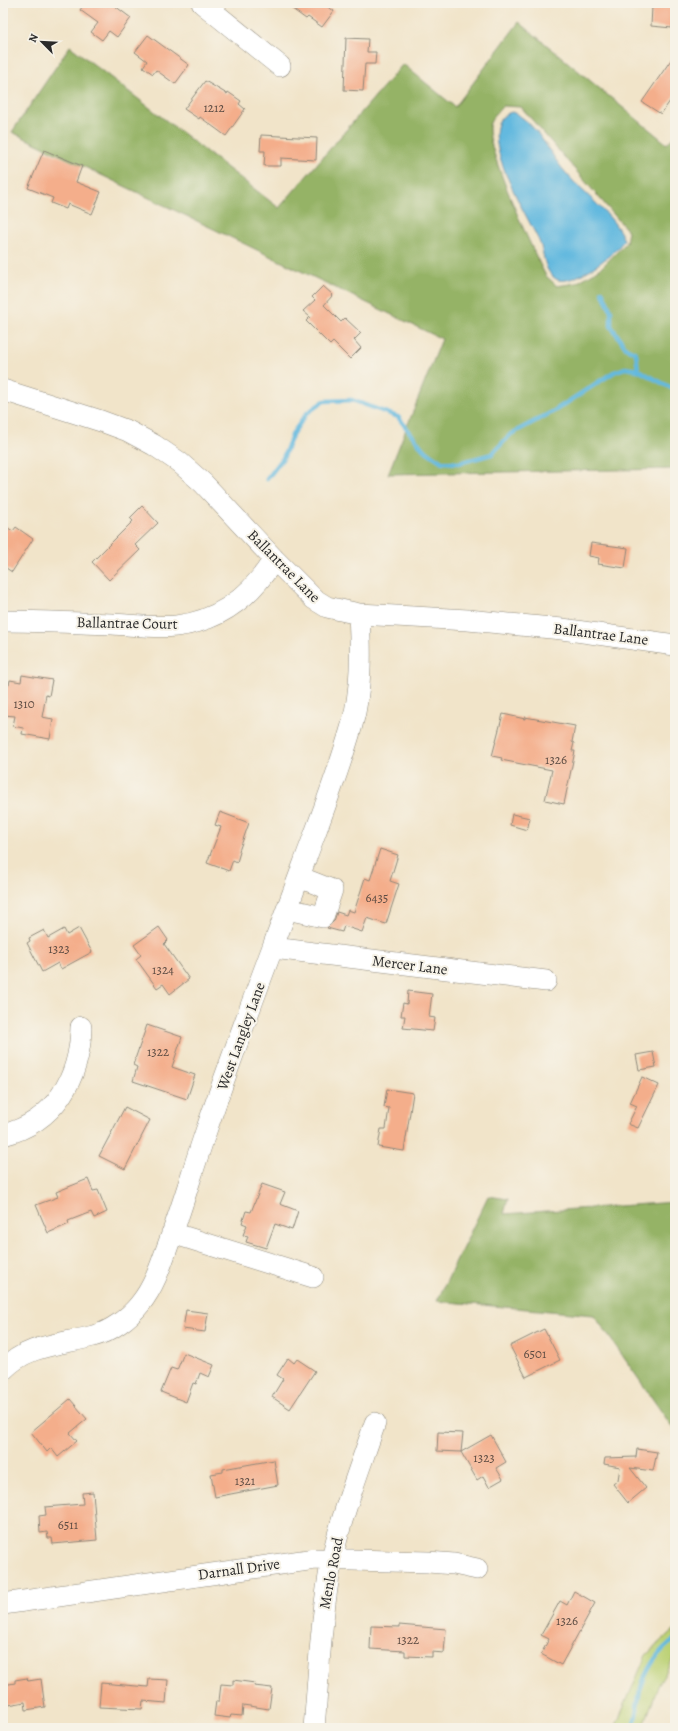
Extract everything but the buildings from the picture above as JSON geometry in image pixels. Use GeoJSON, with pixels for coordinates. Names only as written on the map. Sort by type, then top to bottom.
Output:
{"type":"FeatureCollection","features":[{"type":"Feature","properties":{"kind":"street"},"geometry":{"type":"LineString","coordinates":[[202,3],[280,66]]}},
{"type":"Feature","properties":{"kind":"street","name":"Ballantrae Lane"},"geometry":{"type":"LineString","coordinates":[[3,390],[101,421],[128,431],[154,445],[179,462],[203,483],[314,599],[327,607],[359,614],[468,620],[562,629],[675,645]]}},
{"type":"Feature","properties":{"kind":"street","name":"Ballantrae Court"},"geometry":{"type":"LineString","coordinates":[[3,621],[160,626],[196,622],[217,615],[235,604],[250,592],[264,576],[274,558]]}},
{"type":"Feature","properties":{"kind":"street","name":"West Langley Lane"},"geometry":{"type":"LineString","coordinates":[[3,1370],[26,1353],[43,1346],[94,1336],[112,1328],[127,1317],[140,1304],[151,1288],[172,1233],[204,1134],[299,877],[353,724],[361,664],[359,614]]}},
{"type":"Feature","properties":{"kind":"street"},"geometry":{"type":"LineString","coordinates":[[287,909],[323,917],[332,890],[299,877]]}},
{"type":"Feature","properties":{"kind":"street","name":"Mercer Lane"},"geometry":{"type":"LineString","coordinates":[[273,948],[546,982]]}},
{"type":"Feature","properties":{"kind":"street"},"geometry":{"type":"LineString","coordinates":[[3,1135],[30,1125],[45,1114],[58,1100],[69,1084],[76,1066],[80,1047],[81,1027]]}},
{"type":"Feature","properties":{"kind":"street"},"geometry":{"type":"LineString","coordinates":[[172,1233],[313,1277]]}},
{"type":"Feature","properties":{"kind":"street","name":"Menlo Road"},"geometry":{"type":"LineString","coordinates":[[314,1728],[320,1640],[324,1605],[333,1558],[346,1509],[375,1423]]}},
{"type":"Feature","properties":{"kind":"street","name":"Darnall Drive"},"geometry":{"type":"LineString","coordinates":[[3,1604],[178,1577],[333,1558],[428,1562],[454,1564],[477,1569]]}},
{"type":"Feature","properties":{"kind":"green space"},"geometry":{"type":"Polygon","coordinates":[[[519,22],[667,144],[675,135],[675,469],[388,474],[442,339],[12,132],[70,46],[279,208],[403,64],[455,107],[519,22]],[[503,106],[494,115],[489,127],[490,139],[495,157],[512,202],[546,276],[557,286],[576,283],[600,269],[626,243],[628,231],[521,107],[503,106]]]}},
{"type":"Feature","properties":{"kind":"green space"},"geometry":{"type":"Polygon","coordinates":[[[488,1196],[508,1199],[504,1214],[675,1202],[675,1431],[594,1315],[437,1301],[488,1196]]]}},
{"type":"Feature","properties":{"kind":"green space"},"geometry":{"type":"Polygon","coordinates":[[[675,1629],[675,1656],[658,1686],[643,1728],[615,1728],[646,1655],[675,1629]]]}},
{"type":"Feature","properties":{"kind":"water"},"geometry":{"type":"Polygon","coordinates":[[[512,112],[529,123],[536,131],[566,173],[613,221],[624,240],[613,253],[593,268],[572,279],[556,279],[549,272],[546,267],[539,241],[514,193],[505,172],[499,152],[496,134],[500,120],[512,112]]]}},
{"type":"Feature","properties":{"kind":"waterway"},"geometry":{"type":"LineString","coordinates":[[602,291],[611,311],[611,326],[626,348],[636,353],[638,370]]}},
{"type":"Feature","properties":{"kind":"waterway"},"geometry":{"type":"LineString","coordinates":[[267,479],[283,458],[293,433],[307,413],[324,401],[352,400],[398,417],[423,449],[442,462],[459,463],[492,454],[511,434],[554,411],[614,372],[625,368],[638,370],[675,390]]}},
{"type":"Feature","properties":{"kind":"waterway"},"geometry":{"type":"LineString","coordinates":[[633,1728],[640,1691],[645,1676],[658,1655],[675,1640]]}}]}
